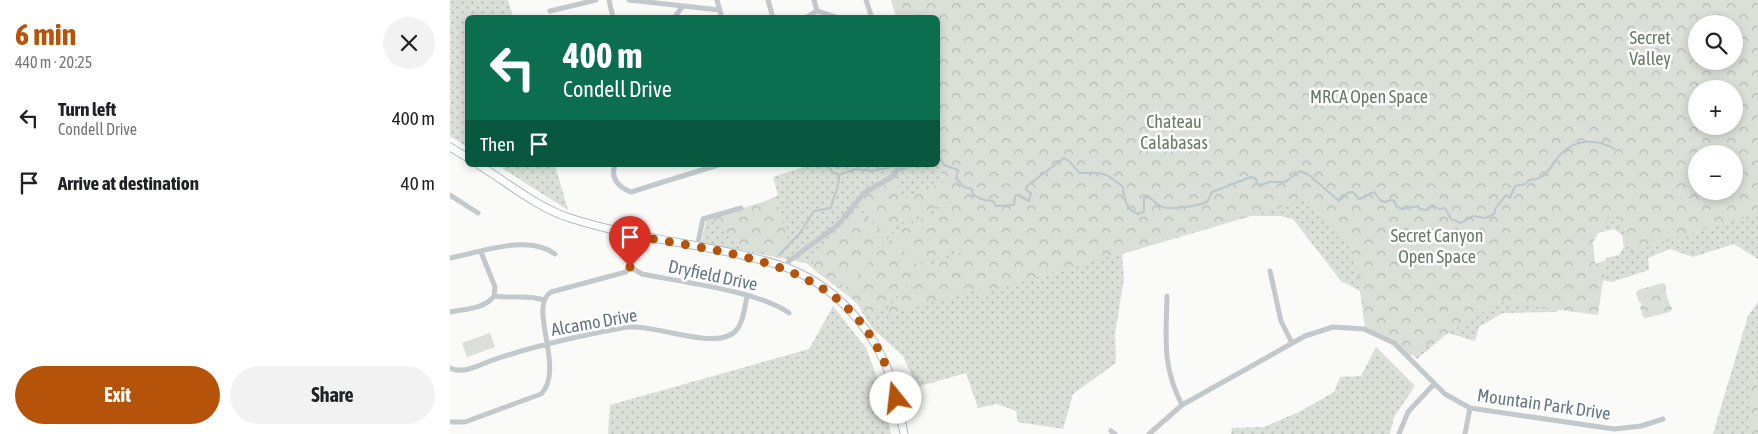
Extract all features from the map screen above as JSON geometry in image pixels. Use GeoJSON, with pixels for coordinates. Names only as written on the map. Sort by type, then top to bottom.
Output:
{"type":"FeatureCollection","features":[{"type":"Feature","properties":{"kind":"main road"},"geometry":{"type":"LineString","coordinates":[[450,147],[465,156]]}},
{"type":"Feature","properties":{"kind":"main road"},"geometry":{"type":"LineString","coordinates":[[482,167],[544,206],[568,218],[637,236],[697,247],[786,268],[834,296],[862,324],[888,372],[904,434]]}},
{"type":"Feature","properties":{"kind":"street"},"geometry":{"type":"LineString","coordinates":[[550,11],[596,0]]}},
{"type":"Feature","properties":{"kind":"street"},"geometry":{"type":"LineString","coordinates":[[609,0],[612,15]]}},
{"type":"Feature","properties":{"kind":"street"},"geometry":{"type":"LineString","coordinates":[[629,0],[720,10]]}},
{"type":"Feature","properties":{"kind":"street"},"geometry":{"type":"LineString","coordinates":[[717,0],[721,15]]}},
{"type":"Feature","properties":{"kind":"street"},"geometry":{"type":"LineString","coordinates":[[768,0],[772,15]]}},
{"type":"Feature","properties":{"kind":"street"},"geometry":{"type":"LineString","coordinates":[[814,0],[817,11]]}},
{"type":"Feature","properties":{"kind":"street"},"geometry":{"type":"LineString","coordinates":[[866,0],[871,15]]}},
{"type":"Feature","properties":{"kind":"street"},"geometry":{"type":"LineString","coordinates":[[676,15],[682,7]]}},
{"type":"Feature","properties":{"kind":"street"},"geometry":{"type":"LineString","coordinates":[[810,15],[817,11],[830,15]]}},
{"type":"Feature","properties":{"kind":"street"},"geometry":{"type":"LineString","coordinates":[[614,167],[613,171],[619,186],[630,192],[711,167]]}},
{"type":"Feature","properties":{"kind":"street"},"geometry":{"type":"LineString","coordinates":[[786,268],[789,262],[842,221],[864,193],[892,177],[899,167]]}},
{"type":"Feature","properties":{"kind":"street"},"geometry":{"type":"LineString","coordinates":[[450,195],[478,213]]}},
{"type":"Feature","properties":{"kind":"street"},"geometry":{"type":"LineString","coordinates":[[697,247],[703,219],[741,208]]}},
{"type":"Feature","properties":{"kind":"street"},"geometry":{"type":"LineString","coordinates":[[450,422],[464,422],[541,394],[548,380],[548,344],[542,312],[544,300],[551,292],[620,275],[630,267],[637,236]]}},
{"type":"Feature","properties":{"kind":"street"},"geometry":{"type":"LineString","coordinates":[[450,258],[527,244],[542,246],[556,254]]}},
{"type":"Feature","properties":{"kind":"street"},"geometry":{"type":"LineString","coordinates":[[450,312],[489,303],[494,296],[495,287],[481,252]]}},
{"type":"Feature","properties":{"kind":"street","name":"Dryfield Drive"},"geometry":{"type":"LineString","coordinates":[[630,267],[642,274],[747,296],[778,305],[789,313]]}},
{"type":"Feature","properties":{"kind":"street"},"geometry":{"type":"LineString","coordinates":[[1270,271],[1281,321],[1292,343]]}},
{"type":"Feature","properties":{"kind":"street"},"geometry":{"type":"LineString","coordinates":[[494,296],[508,298],[524,296],[544,300]]}},
{"type":"Feature","properties":{"kind":"street","name":"Alcamo Drive"},"geometry":{"type":"LineString","coordinates":[[450,368],[469,369],[505,356],[548,344],[630,326],[649,327],[707,340],[725,339],[739,327],[747,296]]}},
{"type":"Feature","properties":{"kind":"street"},"geometry":{"type":"LineString","coordinates":[[1167,296],[1167,367],[1172,386],[1182,405]]}},
{"type":"Feature","properties":{"kind":"street","name":"Mountain Park Drive"},"geometry":{"type":"LineString","coordinates":[[1149,434],[1182,405],[1292,343],[1318,330],[1333,327],[1364,330],[1394,343],[1434,384],[1457,402],[1470,408],[1614,429],[1641,426],[1663,419]]}},
{"type":"Feature","properties":{"kind":"street"},"geometry":{"type":"LineString","coordinates":[[1399,434],[1408,412],[1434,384]]}},
{"type":"Feature","properties":{"kind":"street"},"geometry":{"type":"LineString","coordinates":[[1465,434],[1470,408]]}},
{"type":"Feature","properties":{"kind":"green space"},"geometry":{"type":"Polygon","coordinates":[[[450,0],[508,0],[512,15],[465,15],[465,146],[450,136],[450,0]]]}},
{"type":"Feature","properties":{"kind":"green space"},"geometry":{"type":"Polygon","coordinates":[[[891,0],[1758,0],[1758,213],[1630,252],[1619,214],[1608,217],[1593,242],[1595,264],[1606,260],[1598,315],[1500,302],[1408,357],[1390,342],[1366,331],[1367,324],[1353,244],[1305,200],[979,294],[977,289],[879,318],[925,268],[966,250],[964,246],[923,265],[893,236],[901,228],[952,205],[951,201],[899,224],[891,234],[858,203],[866,194],[895,179],[904,199],[945,181],[940,163],[940,15],[895,15],[891,0]]]}},
{"type":"Feature","properties":{"kind":"green space"},"geometry":{"type":"Polygon","coordinates":[[[1758,0],[1758,259],[1734,244],[1693,257],[1670,249],[1648,258],[1649,270],[1612,282],[1600,280],[1606,258],[1619,255],[1624,247],[1622,235],[1614,229],[1598,233],[1590,231],[1581,276],[1557,312],[1503,313],[1479,327],[1475,341],[1448,333],[1417,359],[1395,336],[1365,327],[1360,291],[1341,281],[1293,219],[1281,216],[1251,216],[1122,254],[1124,279],[1115,334],[1116,363],[1073,394],[1063,429],[1018,422],[1016,411],[997,404],[978,408],[966,373],[917,387],[903,356],[872,328],[856,302],[806,263],[701,243],[706,221],[754,207],[778,195],[773,177],[801,167],[940,167],[940,18],[1758,0]]]}},
{"type":"Feature","properties":{"kind":"green space"},"geometry":{"type":"Polygon","coordinates":[[[500,167],[556,167],[568,210],[500,167]]]}},
{"type":"Feature","properties":{"kind":"green space"},"geometry":{"type":"Polygon","coordinates":[[[775,198],[789,244],[779,248],[773,254],[746,249],[709,219],[775,198]]]}},
{"type":"Feature","properties":{"kind":"green space"},"geometry":{"type":"Polygon","coordinates":[[[856,207],[888,237],[840,288],[814,270],[813,261],[834,231],[852,218],[856,207]]]}},
{"type":"Feature","properties":{"kind":"green space"},"geometry":{"type":"Polygon","coordinates":[[[890,239],[921,268],[872,320],[844,290],[890,239]]]}},
{"type":"Feature","properties":{"kind":"green space"},"geometry":{"type":"Polygon","coordinates":[[[1662,283],[1665,284],[1667,297],[1672,309],[1670,312],[1646,318],[1643,317],[1640,307],[1642,304],[1639,302],[1636,293],[1638,290],[1662,283]]]}},
{"type":"Feature","properties":{"kind":"green space"},"geometry":{"type":"Polygon","coordinates":[[[1758,302],[1758,434],[1713,434],[1748,316],[1758,302]]]}},
{"type":"Feature","properties":{"kind":"green space"},"geometry":{"type":"Polygon","coordinates":[[[833,306],[866,348],[882,390],[891,434],[608,434],[610,405],[809,349],[833,306]]]}},
{"type":"Feature","properties":{"kind":"green space"},"geometry":{"type":"Polygon","coordinates":[[[490,333],[495,347],[467,357],[462,343],[490,333]]]}},
{"type":"Feature","properties":{"kind":"green space"},"geometry":{"type":"Polygon","coordinates":[[[1376,347],[1415,386],[1394,417],[1390,434],[1231,434],[1232,428],[1264,427],[1301,411],[1334,392],[1340,377],[1361,376],[1376,347]]]}},
{"type":"Feature","properties":{"kind":"green space"},"geometry":{"type":"Polygon","coordinates":[[[1750,380],[1758,380],[1758,434],[1749,434],[1750,380]]]}},
{"type":"Feature","properties":{"kind":"waterway"},"geometry":{"type":"LineString","coordinates":[[940,158],[944,165],[958,170],[956,178],[964,187],[972,189],[973,195],[984,200],[993,201],[996,206],[1014,205],[1015,196],[1018,195],[1029,201],[1031,193],[1026,190],[1027,186],[1064,158],[1080,173],[1103,174],[1117,182],[1123,187],[1128,207],[1138,214],[1144,212],[1144,198],[1148,196],[1158,205],[1164,207],[1190,206],[1207,202],[1212,192],[1251,177],[1256,179],[1257,184],[1262,185],[1269,182],[1285,182],[1300,171],[1309,175],[1339,201],[1349,192],[1353,192],[1359,199],[1374,192],[1380,200],[1385,202],[1394,201],[1397,207],[1402,209],[1418,206],[1420,209],[1427,210],[1433,205],[1439,209],[1445,208],[1451,219],[1461,223],[1473,216],[1486,218],[1494,214],[1495,209],[1506,195],[1510,198],[1515,186],[1526,184],[1529,180],[1541,177],[1561,154],[1573,145],[1594,142],[1615,149]]}},
{"type":"Feature","properties":{"kind":"waterway"},"geometry":{"type":"LineString","coordinates":[[830,167],[832,172],[839,175]]}},
{"type":"Feature","properties":{"kind":"waterway"},"geometry":{"type":"LineString","coordinates":[[779,255],[800,233],[814,211],[831,208],[839,175],[856,169],[872,171],[892,167]]}},
{"type":"Feature","properties":{"kind":"route"},"geometry":{"type":"LineString","coordinates":[[630,267],[637,236],[722,252],[786,268],[827,290],[854,314],[871,336],[884,362],[896,398]]}},
{"type":"Feature","properties":{"kind":"park label","name":"Secret Valley"},"geometry":{"type":"Point","coordinates":[1650,47]}},
{"type":"Feature","properties":{"kind":"park label","name":"MRCA Open Space"},"geometry":{"type":"Point","coordinates":[1369,96]}},
{"type":"Feature","properties":{"kind":"park label","name":"Chateau Calabasas"},"geometry":{"type":"Point","coordinates":[1174,131]}},
{"type":"Feature","properties":{"kind":"park label","name":"Secret Canyon Open Space"},"geometry":{"type":"Point","coordinates":[1437,245]}}]}
